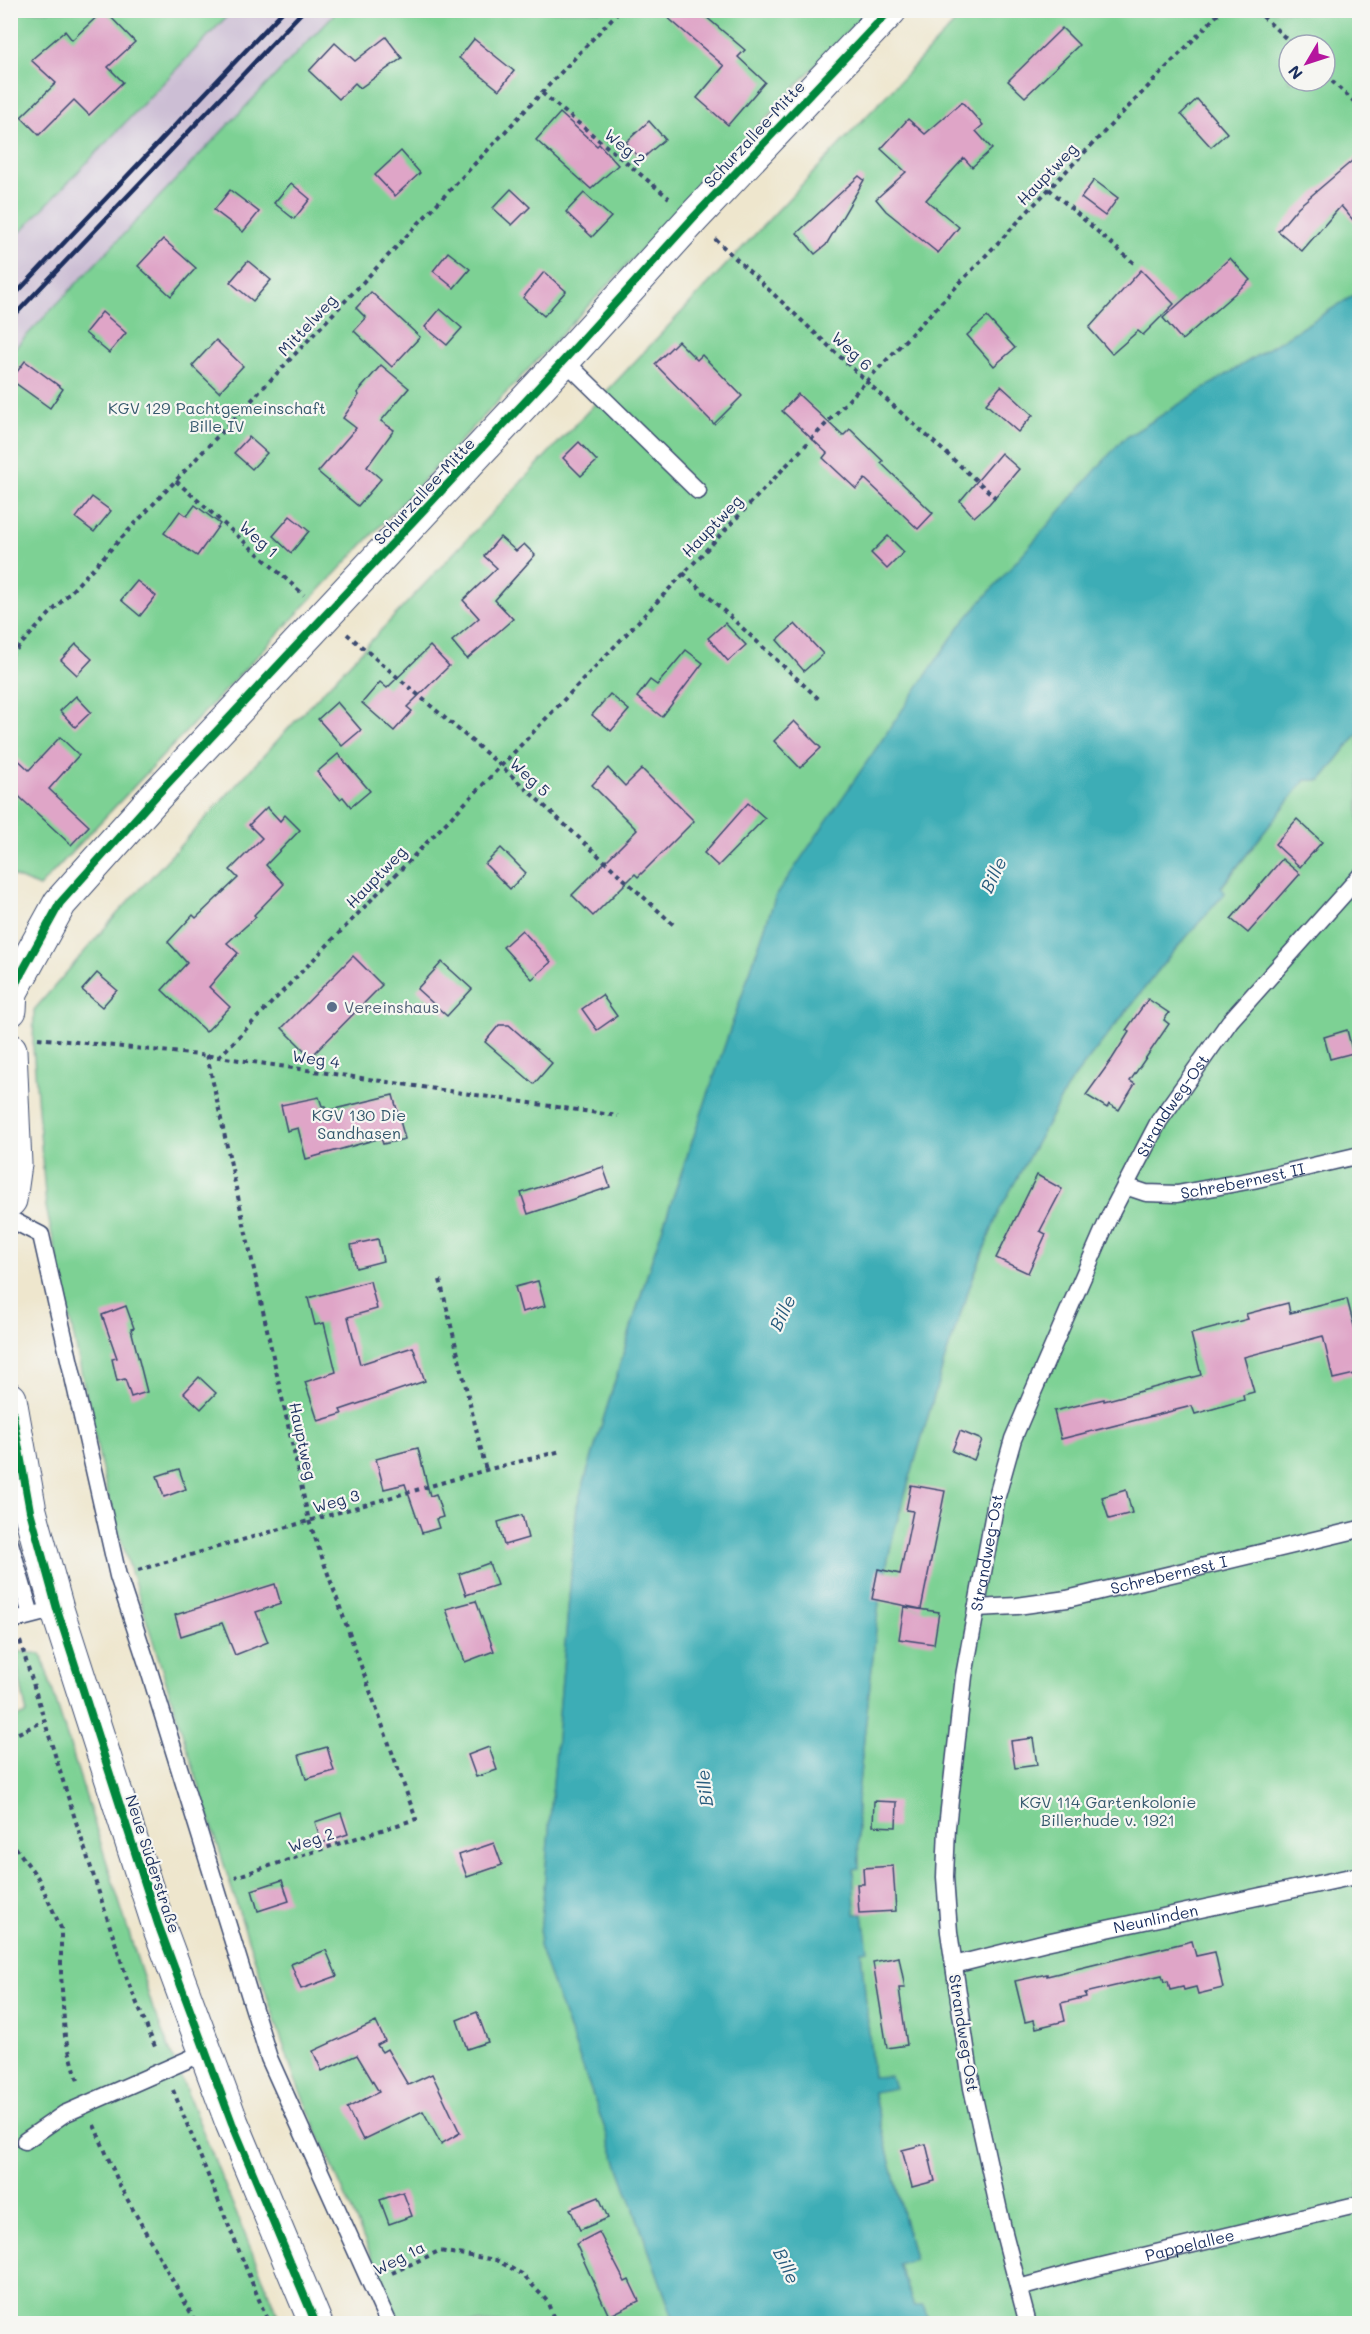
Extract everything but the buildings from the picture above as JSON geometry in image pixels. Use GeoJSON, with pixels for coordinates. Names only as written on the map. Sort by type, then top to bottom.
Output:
{"type":"FeatureCollection","features":[{"type":"Feature","properties":{"kind":"street","name":"Schurzallee-Mitte"},"geometry":{"type":"LineString","coordinates":[[10,1010],[11,992],[60,903],[155,797],[327,616],[693,218],[890,10]]}},
{"type":"Feature","properties":{"kind":"street"},"geometry":{"type":"LineString","coordinates":[[10,1200],[15,1164],[22,1043]]}},
{"type":"Feature","properties":{"kind":"street","name":"Neue Süderstraße"},"geometry":{"type":"LineString","coordinates":[[10,1399],[30,1512],[44,1612],[232,2123],[316,2324]]}},
{"type":"Feature","properties":{"kind":"lane"},"geometry":{"type":"LineString","coordinates":[[564,360],[698,491]]}},
{"type":"Feature","properties":{"kind":"lane","name":"Strandweg-Ost"},"geometry":{"type":"LineString","coordinates":[[1028,2324],[974,2099],[954,1965],[945,1877],[947,1827],[964,1676],[997,1496],[1014,1439],[1110,1215],[1159,1121],[1230,1021],[1359,876]]}},
{"type":"Feature","properties":{"kind":"lane","name":"Schrebernest II"},"geometry":{"type":"LineString","coordinates":[[1125,1186],[1146,1193],[1177,1194],[1253,1180],[1359,1155]]}},
{"type":"Feature","properties":{"kind":"lane"},"geometry":{"type":"LineString","coordinates":[[10,1218],[41,1235],[118,1576],[269,2058],[389,2324]]}},
{"type":"Feature","properties":{"kind":"lane","name":"Schrebernest I"},"geometry":{"type":"LineString","coordinates":[[976,1608],[1017,1606],[1067,1599],[1359,1529]]}},
{"type":"Feature","properties":{"kind":"lane"},"geometry":{"type":"LineString","coordinates":[[10,1543],[44,1612],[12,1621]]}},
{"type":"Feature","properties":{"kind":"lane","name":"Neunlinden"},"geometry":{"type":"LineString","coordinates":[[954,1965],[1046,1942],[1359,1875]]}},
{"type":"Feature","properties":{"kind":"lane"},"geometry":{"type":"LineString","coordinates":[[25,2141],[64,2114],[205,2052]]}},
{"type":"Feature","properties":{"kind":"lane","name":"Pappelallee"},"geometry":{"type":"LineString","coordinates":[[1018,2288],[1077,2271],[1359,2204]]}},
{"type":"Feature","properties":{"kind":"path"},"geometry":{"type":"LineString","coordinates":[[1256,10],[1280,33]]}},
{"type":"Feature","properties":{"kind":"path"},"geometry":{"type":"LineString","coordinates":[[1337,86],[1359,107]]}},
{"type":"Feature","properties":{"kind":"path"},"geometry":{"type":"LineString","coordinates":[[1049,189],[1137,266]]}},
{"type":"Feature","properties":{"kind":"path"},"geometry":{"type":"LineString","coordinates":[[683,573],[820,700]]}},
{"type":"Feature","properties":{"kind":"path"},"geometry":{"type":"LineString","coordinates":[[440,1280],[486,1470]]}},
{"type":"Feature","properties":{"kind":"path"},"geometry":{"type":"LineString","coordinates":[[12,1621],[128,1982],[269,2324]]}},
{"type":"Feature","properties":{"kind":"path"},"geometry":{"type":"LineString","coordinates":[[10,1737],[44,1721]]}},
{"type":"Feature","properties":{"kind":"shaded area"},"geometry":{"type":"Polygon","coordinates":[[[232,11],[337,11],[11,353],[11,242],[232,11]]]}},
{"type":"Feature","properties":{"kind":"green space"},"geometry":{"type":"Polygon","coordinates":[[[11,11],[232,11],[11,242],[11,11]]]}},
{"type":"Feature","properties":{"kind":"green space","name":"KGV 129 Pachtgemeinschaft Bille IV"},"geometry":{"type":"Polygon","coordinates":[[[337,11],[867,11],[39,887],[11,875],[10,353],[337,11]]]}},
{"type":"Feature","properties":{"kind":"green space","name":"KGV 130 Die Sandhasen"},"geometry":{"type":"Polygon","coordinates":[[[966,11],[1359,11],[1359,292],[1122,440],[776,895],[652,1259],[577,1506],[539,1946],[675,2323],[400,2323],[294,2077],[109,1502],[46,1207],[33,1047],[34,1010],[117,914],[300,716],[966,11]]]}},
{"type":"Feature","properties":{"kind":"green space","name":"KGV 114 Gartenkolonie Billerhude v. 1921"},"geometry":{"type":"Polygon","coordinates":[[[1359,732],[1359,2323],[930,2323],[923,2305],[914,2306],[898,2263],[914,2259],[873,2092],[894,2088],[873,2078],[861,1951],[867,1950],[863,1914],[855,1915],[853,1868],[859,1868],[857,1802],[879,1602],[893,1535],[944,1362],[999,1211],[1069,1084],[1168,958],[1225,893],[1221,888],[1305,780],[1321,780],[1359,732]]]}},
{"type":"Feature","properties":{"kind":"green space"},"geometry":{"type":"Polygon","coordinates":[[[14,1651],[41,1654],[153,2009],[281,2323],[11,2324],[10,1719],[27,1714],[14,1651]]]}},
{"type":"Feature","properties":{"kind":"water","name":"Bille"},"geometry":{"type":"Polygon","coordinates":[[[1359,292],[1359,732],[1321,780],[1305,780],[1221,887],[1225,893],[1168,958],[1069,1084],[999,1211],[944,1362],[893,1535],[879,1602],[857,1802],[859,1868],[853,1869],[855,1914],[863,1914],[868,1950],[861,1951],[873,2077],[891,2076],[895,2088],[873,2092],[914,2259],[898,2264],[914,2306],[923,2305],[930,2323],[675,2323],[539,1946],[577,1506],[652,1259],[776,895],[959,627],[1122,440],[1359,292]]]}},
{"type":"Feature","properties":{"kind":"railway"},"geometry":{"type":"LineString","coordinates":[[10,300],[284,10]]}},
{"type":"Feature","properties":{"kind":"railway"},"geometry":{"type":"LineString","coordinates":[[10,320],[304,10]]}},
{"type":"Feature","properties":{"kind":"cycle path"},"geometry":{"type":"LineString","coordinates":[[10,1010],[11,992],[60,903],[155,797],[564,360],[693,218],[890,10]]}},
{"type":"Feature","properties":{"kind":"cycle path"},"geometry":{"type":"LineString","coordinates":[[10,1399],[30,1511],[57,1609],[158,1924],[232,2123],[316,2324]]}},
{"type":"Feature","properties":{"kind":"place","name":"Vereinshaus"},"geometry":{"type":"Point","coordinates":[332,1007]}}]}
